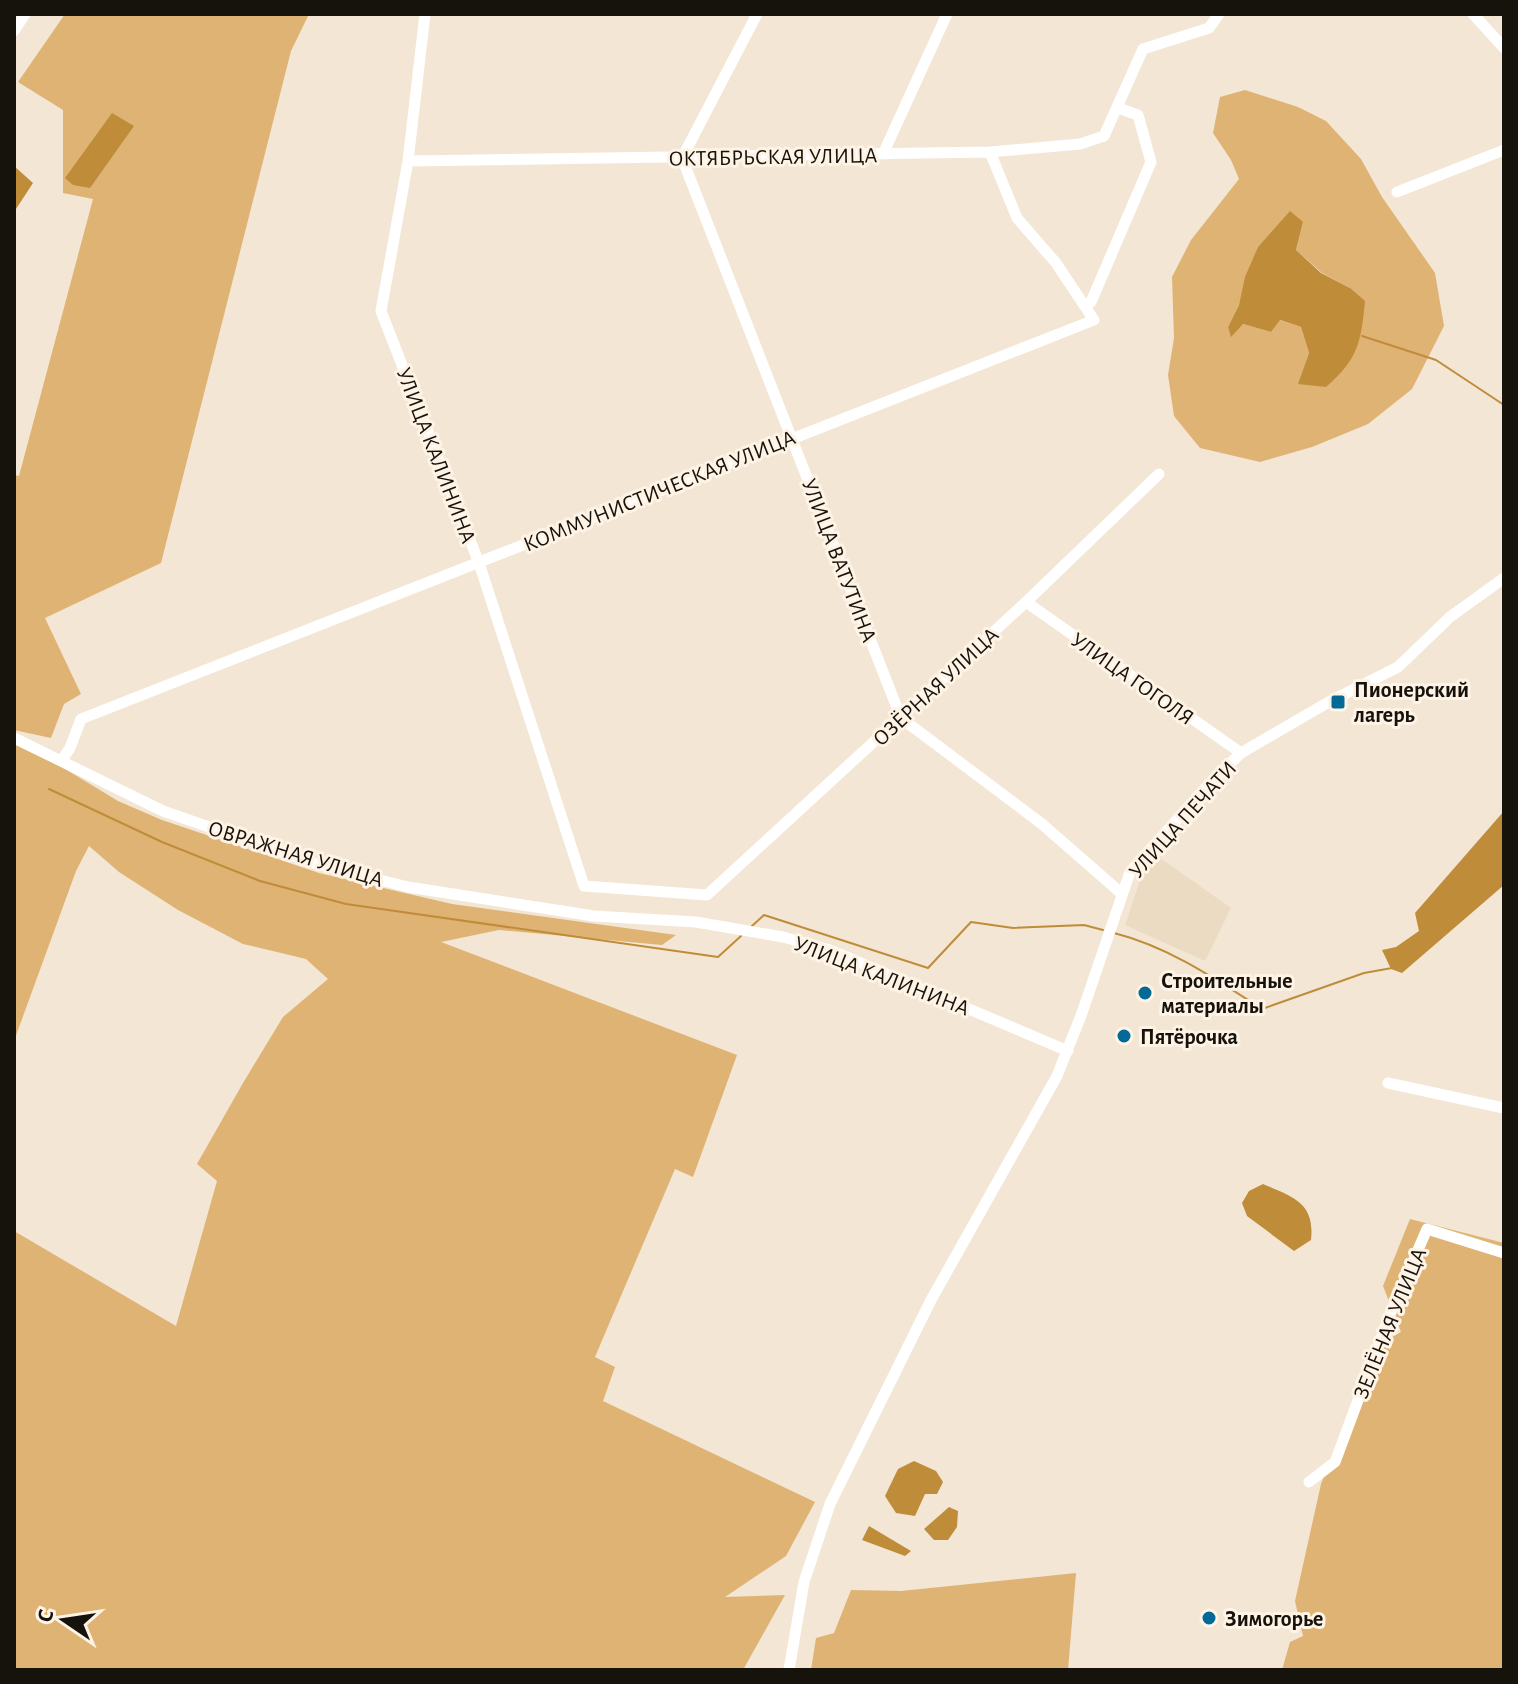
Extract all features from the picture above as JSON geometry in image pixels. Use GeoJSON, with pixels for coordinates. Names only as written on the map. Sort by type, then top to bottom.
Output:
{"type":"FeatureCollection","features":[{"type":"Feature","properties":{"kind":"street"},"geometry":{"type":"LineString","coordinates":[[14,31],[25,14]]}},
{"type":"Feature","properties":{"kind":"street","name":"УЛИЦА КАЛИНИНА"},"geometry":{"type":"LineString","coordinates":[[425,14],[408,161],[381,311],[479,563],[584,886],[707,895]]}},
{"type":"Feature","properties":{"kind":"street"},"geometry":{"type":"LineString","coordinates":[[682,158],[757,14]]}},
{"type":"Feature","properties":{"kind":"street"},"geometry":{"type":"LineString","coordinates":[[883,154],[947,14]]}},
{"type":"Feature","properties":{"kind":"street"},"geometry":{"type":"LineString","coordinates":[[990,152],[1017,218],[1056,263],[1086,306],[1091,302],[1151,162],[1138,115],[1118,108],[1143,49],[1209,28],[1219,14]]}},
{"type":"Feature","properties":{"kind":"street"},"geometry":{"type":"LineString","coordinates":[[1473,14],[1504,48]]}},
{"type":"Feature","properties":{"kind":"street","name":"ОКТЯБРЬСКАЯ УЛИЦА"},"geometry":{"type":"LineString","coordinates":[[408,161],[990,152],[1080,144],[1104,136],[1118,108]]}},
{"type":"Feature","properties":{"kind":"street"},"geometry":{"type":"LineString","coordinates":[[1397,192],[1504,150]]}},
{"type":"Feature","properties":{"kind":"street","name":"УЛИЦА ВАТУТИНА"},"geometry":{"type":"LineString","coordinates":[[682,158],[901,718]]}},
{"type":"Feature","properties":{"kind":"street","name":"КОММУНИСТИЧЕСКАЯ УЛИЦА"},"geometry":{"type":"LineString","coordinates":[[62,760],[81,719],[1094,320],[1086,306]]}},
{"type":"Feature","properties":{"kind":"street","name":"ОЗЁРНАЯ УЛИЦА"},"geometry":{"type":"LineString","coordinates":[[707,895],[1026,602],[1159,474]]}},
{"type":"Feature","properties":{"kind":"street","name":"УЛИЦА ПЕЧАТИ"},"geometry":{"type":"LineString","coordinates":[[789,1670],[804,1582],[830,1504],[931,1300],[1044,1101],[1068,1051],[1130,872],[1241,753],[1398,667],[1450,617],[1504,578]]}},
{"type":"Feature","properties":{"kind":"street","name":"УЛИЦА ГОГОЛЯ"},"geometry":{"type":"LineString","coordinates":[[1026,602],[1241,753]]}},
{"type":"Feature","properties":{"kind":"street"},"geometry":{"type":"LineString","coordinates":[[901,718],[1042,824],[1121,893]]}},
{"type":"Feature","properties":{"kind":"street","name":"ОВРАЖНАЯ УЛИЦА"},"geometry":{"type":"LineString","coordinates":[[14,738],[163,811],[316,864],[408,887],[594,916]]}},
{"type":"Feature","properties":{"kind":"street","name":"УЛИЦА КАЛИНИНА"},"geometry":{"type":"LineString","coordinates":[[594,916],[696,922],[783,937],[830,950],[1068,1051]]}},
{"type":"Feature","properties":{"kind":"street"},"geometry":{"type":"LineString","coordinates":[[1388,1083],[1504,1108]]}},
{"type":"Feature","properties":{"kind":"street","name":"ЗЕЛЁНАЯ УЛИЦА"},"geometry":{"type":"LineString","coordinates":[[1309,1482],[1335,1462],[1389,1317],[1427,1229],[1504,1253]]}},
{"type":"Feature","properties":{"kind":"shaded area"},"geometry":{"type":"Polygon","coordinates":[[[65,14],[309,14],[291,51],[161,563],[45,618],[81,694],[64,704],[51,738],[14,730],[14,475],[19,476],[93,199],[63,193],[63,110],[18,82],[65,14]]]}},
{"type":"Feature","properties":{"kind":"shaded area"},"geometry":{"type":"Polygon","coordinates":[[[1245,90],[1298,107],[1326,121],[1361,159],[1382,197],[1435,273],[1444,326],[1412,389],[1368,424],[1312,447],[1260,462],[1200,448],[1174,416],[1168,375],[1174,338],[1172,277],[1191,240],[1239,179],[1213,133],[1220,97],[1245,90]],[[1303,222],[1273,232],[1258,247],[1239,305],[1228,327],[1243,324],[1271,332],[1279,320],[1301,327],[1309,353],[1299,383],[1350,288],[1322,273],[1296,250],[1303,222]]]}},
{"type":"Feature","properties":{"kind":"shaded area"},"geometry":{"type":"Polygon","coordinates":[[[112,113],[134,126],[90,188],[73,185],[65,178],[112,113]]]}},
{"type":"Feature","properties":{"kind":"shaded area"},"geometry":{"type":"Polygon","coordinates":[[[14,166],[33,183],[14,212],[14,166]]]}},
{"type":"Feature","properties":{"kind":"shaded area"},"geometry":{"type":"Polygon","coordinates":[[[1290,211],[1303,222],[1296,250],[1321,273],[1350,288],[1365,301],[1356,349],[1345,368],[1326,387],[1298,384],[1309,353],[1301,327],[1280,320],[1271,332],[1243,324],[1231,337],[1228,327],[1239,305],[1245,277],[1258,247],[1290,211]]]}},
{"type":"Feature","properties":{"kind":"shaded area"},"geometry":{"type":"Polygon","coordinates":[[[14,738],[118,801],[162,820],[319,873],[452,904],[676,935],[662,945],[499,930],[441,942],[737,1055],[693,1177],[675,1169],[595,1357],[615,1367],[603,1401],[815,1502],[786,1556],[725,1597],[785,1595],[743,1670],[14,1670],[14,1231],[176,1326],[217,1181],[197,1164],[283,1017],[328,979],[306,959],[243,944],[178,910],[119,872],[89,846],[76,871],[14,1041],[14,738]]]}},
{"type":"Feature","properties":{"kind":"shaded area"},"geometry":{"type":"Polygon","coordinates":[[[1504,811],[1504,885],[1402,973],[1391,969],[1382,950],[1396,947],[1419,931],[1415,913],[1504,811]]]}},
{"type":"Feature","properties":{"kind":"shaded area"},"geometry":{"type":"Polygon","coordinates":[[[1156,855],[1231,908],[1205,961],[1125,925],[1143,871],[1156,855]]]}},
{"type":"Feature","properties":{"kind":"shaded area"},"geometry":{"type":"Polygon","coordinates":[[[1263,1184],[1293,1198],[1310,1217],[1311,1240],[1294,1251],[1247,1216],[1242,1203],[1249,1191],[1263,1184]]]}},
{"type":"Feature","properties":{"kind":"shaded area"},"geometry":{"type":"Polygon","coordinates":[[[1410,1219],[1504,1243],[1504,1670],[1282,1670],[1290,1642],[1303,1636],[1295,1601],[1321,1484],[1372,1349],[1401,1332],[1383,1286],[1410,1219]]]}},
{"type":"Feature","properties":{"kind":"shaded area"},"geometry":{"type":"Polygon","coordinates":[[[914,1461],[936,1471],[943,1482],[937,1494],[925,1494],[915,1516],[896,1513],[885,1496],[898,1469],[914,1461]]]}},
{"type":"Feature","properties":{"kind":"shaded area"},"geometry":{"type":"Polygon","coordinates":[[[949,1507],[958,1511],[957,1527],[948,1540],[934,1540],[924,1529],[949,1507]]]}},
{"type":"Feature","properties":{"kind":"shaded area"},"geometry":{"type":"Polygon","coordinates":[[[869,1526],[911,1551],[905,1556],[862,1540],[869,1526]]]}},
{"type":"Feature","properties":{"kind":"shaded area"},"geometry":{"type":"Polygon","coordinates":[[[1076,1573],[1068,1670],[811,1670],[816,1638],[834,1633],[851,1590],[901,1591],[1076,1573]]]}},
{"type":"Feature","properties":{"kind":"waterway"},"geometry":{"type":"LineString","coordinates":[[1362,336],[1436,360],[1504,405]]}},
{"type":"Feature","properties":{"kind":"waterway"},"geometry":{"type":"LineString","coordinates":[[49,789],[162,842],[260,881],[346,904],[718,957],[741,936]]}},
{"type":"Feature","properties":{"kind":"waterway"},"geometry":{"type":"LineString","coordinates":[[752,926],[764,915],[928,968],[971,922],[1013,928],[1084,925],[1103,930]]}},
{"type":"Feature","properties":{"kind":"waterway"},"geometry":{"type":"LineString","coordinates":[[1114,933],[1172,955],[1262,1009],[1364,973],[1392,968]]}},
{"type":"Feature","properties":{"kind":"place","name":"Пионерский лагерь"},"geometry":{"type":"Point","coordinates":[1338,702]}},
{"type":"Feature","properties":{"kind":"place","name":"Строительные материалы"},"geometry":{"type":"Point","coordinates":[1145,993]}},
{"type":"Feature","properties":{"kind":"place","name":"Пятёрочка"},"geometry":{"type":"Point","coordinates":[1124,1036]}},
{"type":"Feature","properties":{"kind":"place","name":"Зимогорье"},"geometry":{"type":"Point","coordinates":[1209,1618]}}]}
